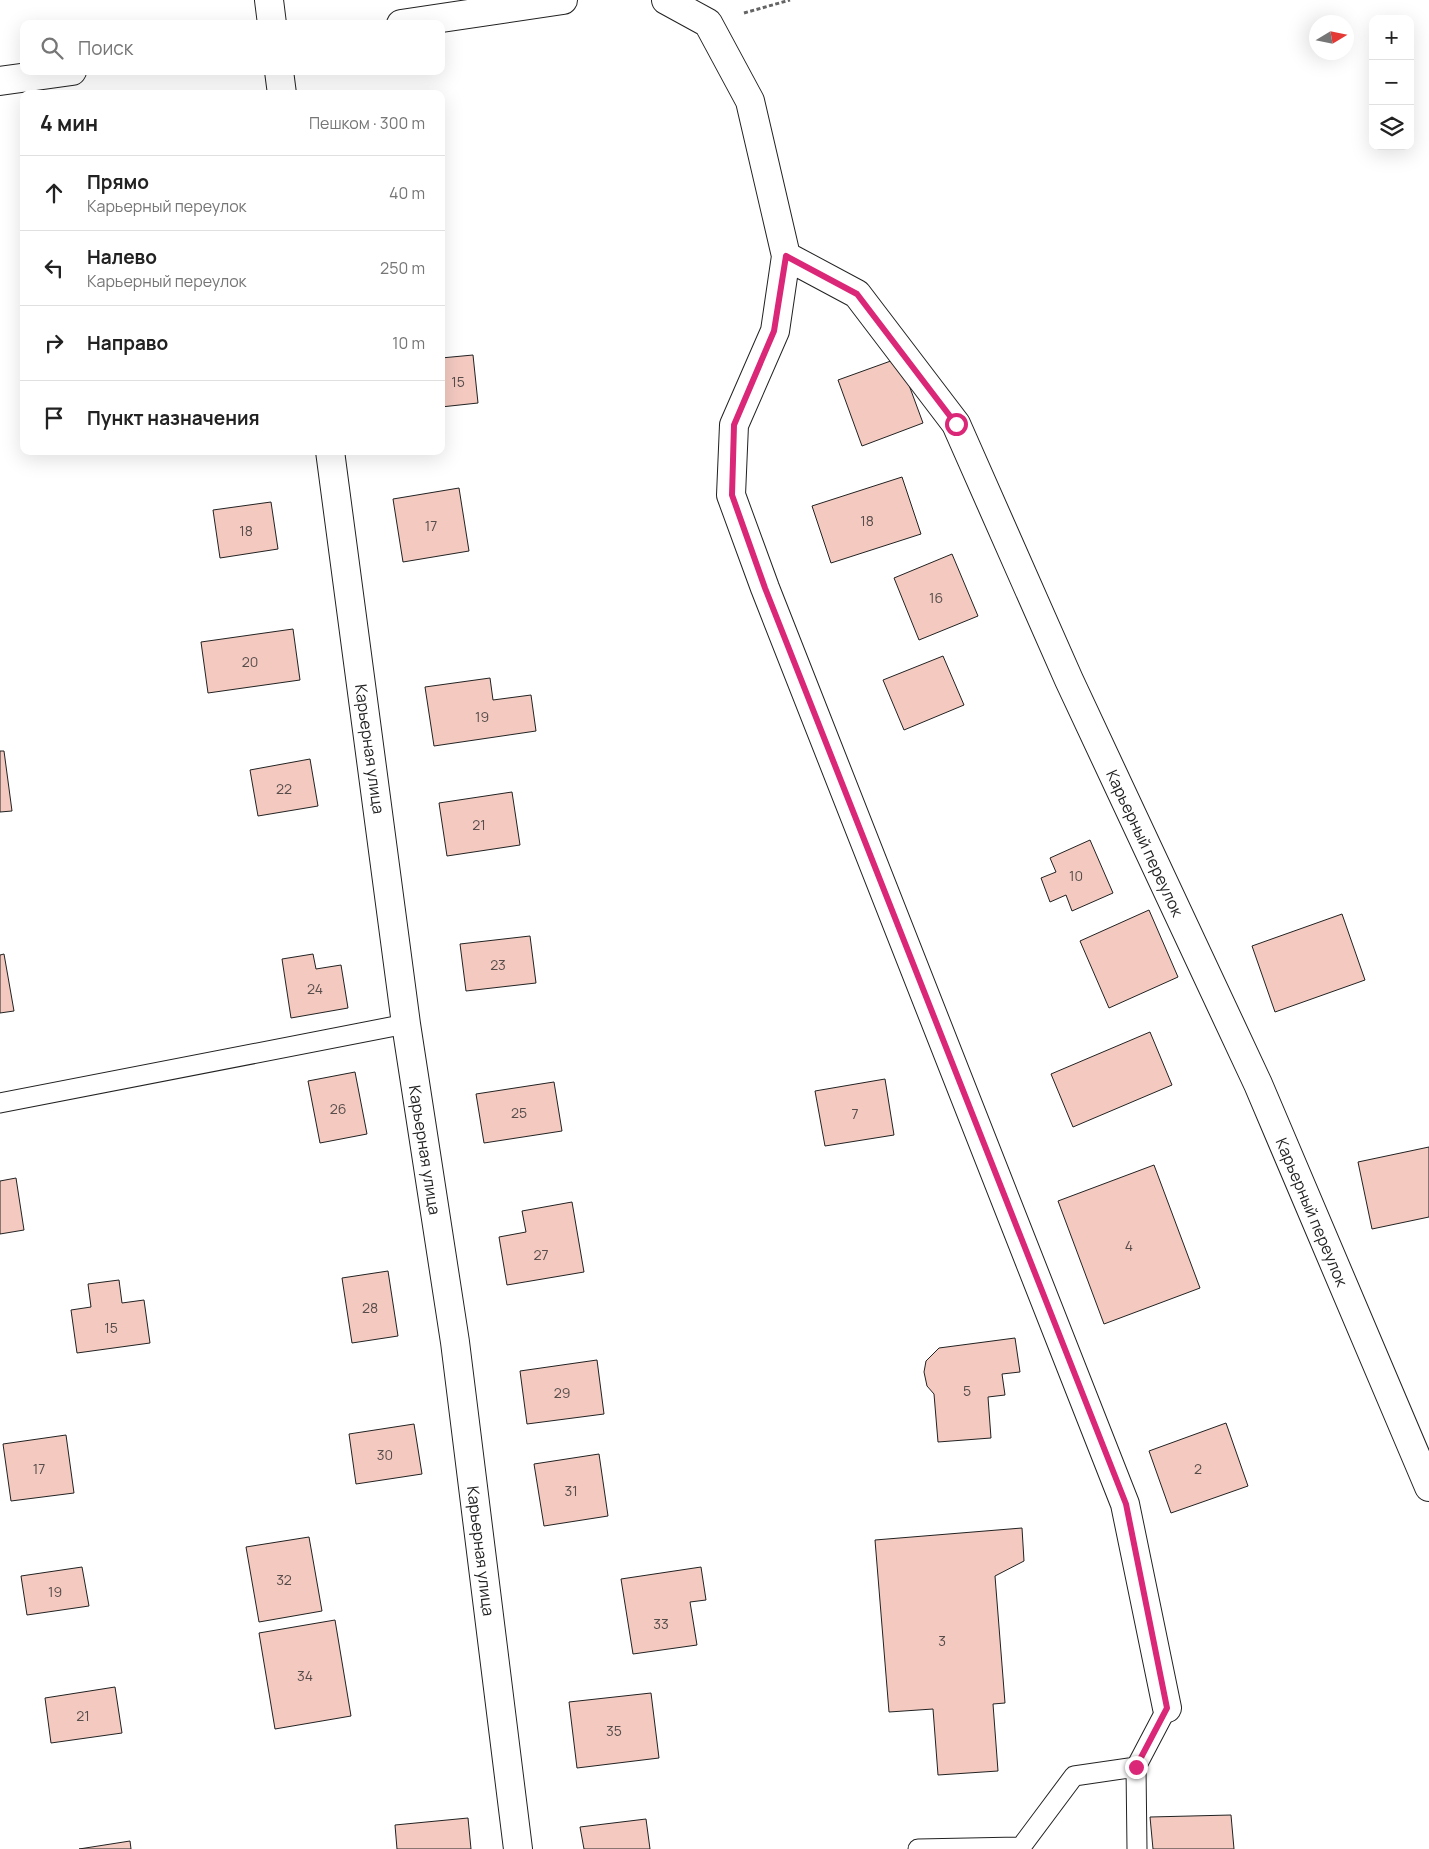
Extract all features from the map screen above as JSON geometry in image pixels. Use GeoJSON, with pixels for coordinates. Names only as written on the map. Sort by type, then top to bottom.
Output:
{"type":"FeatureCollection","features":[{"type":"Feature","properties":{"kind":"street"},"geometry":{"type":"LineString","coordinates":[[269,0],[272,20]]}},
{"type":"Feature","properties":{"kind":"street"},"geometry":{"type":"LineString","coordinates":[[427,20],[563,0]]}},
{"type":"Feature","properties":{"kind":"street"},"geometry":{"type":"LineString","coordinates":[[666,0],[708,23],[750,101],[786,256],[774,331],[734,425],[732,495],[765,588],[1126,1504],[1167,1708]]}},
{"type":"Feature","properties":{"kind":"street"},"geometry":{"type":"LineString","coordinates":[[0,81],[43,75]]}},
{"type":"Feature","properties":{"kind":"street"},"geometry":{"type":"LineString","coordinates":[[280,75],[281,90]]}},
{"type":"Feature","properties":{"kind":"street","name":"Карьерный переулок"},"geometry":{"type":"LineString","coordinates":[[786,256],[857,294],[956,424],[1069,680],[1258,1084],[1429,1487]]}},
{"type":"Feature","properties":{"kind":"street","name":"Карьерная улица"},"geometry":{"type":"LineString","coordinates":[[331,455],[406,1024],[455,1342],[518,1849]]}},
{"type":"Feature","properties":{"kind":"lane"},"geometry":{"type":"LineString","coordinates":[[0,1103],[406,1024]]}},
{"type":"Feature","properties":{"kind":"lane"},"geometry":{"type":"LineString","coordinates":[[1138,1849],[1136,1767],[1167,1708]]}},
{"type":"Feature","properties":{"kind":"lane"},"geometry":{"type":"LineString","coordinates":[[918,1849],[1021,1848],[1074,1776],[1136,1767]]}},
{"type":"Feature","properties":{"kind":"path"},"geometry":{"type":"LineString","coordinates":[[708,23],[790,0]]}},
{"type":"Feature","properties":{"kind":"building"},"geometry":{"type":"Polygon","coordinates":[[[473,355],[478,403],[445,407],[445,358],[473,355]]]}},
{"type":"Feature","properties":{"kind":"building"},"geometry":{"type":"Polygon","coordinates":[[[899,358],[923,423],[862,446],[838,380],[899,358]]]}},
{"type":"Feature","properties":{"kind":"building"},"geometry":{"type":"Polygon","coordinates":[[[902,477],[921,534],[831,563],[812,506],[902,477]]]}},
{"type":"Feature","properties":{"kind":"building"},"geometry":{"type":"Polygon","coordinates":[[[459,488],[469,551],[403,562],[393,499],[459,488]]]}},
{"type":"Feature","properties":{"kind":"building"},"geometry":{"type":"Polygon","coordinates":[[[271,502],[278,549],[220,558],[213,510],[271,502]]]}},
{"type":"Feature","properties":{"kind":"building"},"geometry":{"type":"Polygon","coordinates":[[[952,554],[978,616],[919,640],[894,578],[952,554]]]}},
{"type":"Feature","properties":{"kind":"building"},"geometry":{"type":"Polygon","coordinates":[[[293,629],[300,680],[208,693],[201,642],[293,629]]]}},
{"type":"Feature","properties":{"kind":"building"},"geometry":{"type":"Polygon","coordinates":[[[943,656],[964,705],[904,730],[883,680],[943,656]]]}},
{"type":"Feature","properties":{"kind":"building"},"geometry":{"type":"Polygon","coordinates":[[[490,678],[493,700],[531,695],[536,731],[434,746],[425,687],[490,678]]]}},
{"type":"Feature","properties":{"kind":"building"},"geometry":{"type":"Polygon","coordinates":[[[0,751],[4,751],[12,811],[0,812],[0,751]]]}},
{"type":"Feature","properties":{"kind":"building"},"geometry":{"type":"Polygon","coordinates":[[[310,759],[318,806],[258,816],[250,770],[310,759]]]}},
{"type":"Feature","properties":{"kind":"building"},"geometry":{"type":"Polygon","coordinates":[[[512,792],[520,845],[447,856],[439,803],[512,792]]]}},
{"type":"Feature","properties":{"kind":"building"},"geometry":{"type":"Polygon","coordinates":[[[1090,840],[1113,893],[1072,911],[1066,895],[1050,902],[1041,878],[1056,872],[1050,858],[1090,840]]]}},
{"type":"Feature","properties":{"kind":"building"},"geometry":{"type":"Polygon","coordinates":[[[1149,910],[1178,977],[1109,1008],[1080,941],[1149,910]]]}},
{"type":"Feature","properties":{"kind":"building"},"geometry":{"type":"Polygon","coordinates":[[[1342,914],[1365,980],[1275,1012],[1252,946],[1342,914]]]}},
{"type":"Feature","properties":{"kind":"building"},"geometry":{"type":"Polygon","coordinates":[[[530,936],[536,983],[466,991],[460,944],[530,936]]]}},
{"type":"Feature","properties":{"kind":"building"},"geometry":{"type":"Polygon","coordinates":[[[4,954],[14,1011],[0,1013],[0,955],[4,954]]]}},
{"type":"Feature","properties":{"kind":"building"},"geometry":{"type":"Polygon","coordinates":[[[313,954],[316,969],[341,965],[348,1008],[291,1018],[282,959],[313,954]]]}},
{"type":"Feature","properties":{"kind":"building"},"geometry":{"type":"Polygon","coordinates":[[[1150,1032],[1172,1085],[1073,1127],[1051,1074],[1150,1032]]]}},
{"type":"Feature","properties":{"kind":"building"},"geometry":{"type":"Polygon","coordinates":[[[355,1072],[367,1134],[320,1143],[308,1081],[355,1072]]]}},
{"type":"Feature","properties":{"kind":"building"},"geometry":{"type":"Polygon","coordinates":[[[885,1079],[894,1135],[825,1146],[815,1091],[885,1079]]]}},
{"type":"Feature","properties":{"kind":"building"},"geometry":{"type":"Polygon","coordinates":[[[554,1082],[562,1131],[484,1143],[476,1094],[554,1082]]]}},
{"type":"Feature","properties":{"kind":"building"},"geometry":{"type":"Polygon","coordinates":[[[1429,1147],[1429,1217],[1372,1229],[1358,1162],[1429,1147]]]}},
{"type":"Feature","properties":{"kind":"building"},"geometry":{"type":"Polygon","coordinates":[[[1154,1165],[1200,1288],[1104,1324],[1058,1201],[1154,1165]]]}},
{"type":"Feature","properties":{"kind":"building"},"geometry":{"type":"Polygon","coordinates":[[[16,1178],[24,1230],[0,1234],[0,1181],[16,1178]]]}},
{"type":"Feature","properties":{"kind":"building"},"geometry":{"type":"Polygon","coordinates":[[[572,1202],[584,1272],[507,1285],[499,1237],[526,1232],[522,1211],[572,1202]]]}},
{"type":"Feature","properties":{"kind":"building"},"geometry":{"type":"Polygon","coordinates":[[[388,1271],[398,1336],[352,1343],[342,1278],[388,1271]]]}},
{"type":"Feature","properties":{"kind":"building"},"geometry":{"type":"Polygon","coordinates":[[[119,1280],[122,1303],[144,1300],[150,1343],[77,1353],[71,1310],[91,1307],[88,1284],[119,1280]]]}},
{"type":"Feature","properties":{"kind":"building"},"geometry":{"type":"Polygon","coordinates":[[[1015,1338],[1020,1372],[1002,1374],[1005,1395],[988,1397],[991,1438],[938,1442],[934,1394],[927,1386],[924,1372],[926,1361],[939,1348],[1015,1338]]]}},
{"type":"Feature","properties":{"kind":"building"},"geometry":{"type":"Polygon","coordinates":[[[597,1360],[604,1414],[527,1424],[520,1371],[597,1360]]]}},
{"type":"Feature","properties":{"kind":"building"},"geometry":{"type":"Polygon","coordinates":[[[1226,1423],[1248,1486],[1171,1513],[1149,1451],[1226,1423]]]}},
{"type":"Feature","properties":{"kind":"building"},"geometry":{"type":"Polygon","coordinates":[[[414,1424],[422,1474],[356,1484],[349,1434],[414,1424]]]}},
{"type":"Feature","properties":{"kind":"building"},"geometry":{"type":"Polygon","coordinates":[[[66,1435],[74,1493],[11,1501],[3,1444],[66,1435]]]}},
{"type":"Feature","properties":{"kind":"building"},"geometry":{"type":"Polygon","coordinates":[[[599,1454],[608,1516],[544,1526],[534,1464],[599,1454]]]}},
{"type":"Feature","properties":{"kind":"building"},"geometry":{"type":"Polygon","coordinates":[[[1022,1528],[1024,1561],[995,1576],[1005,1703],[993,1704],[998,1771],[938,1775],[933,1709],[889,1712],[875,1540],[1022,1528]]]}},
{"type":"Feature","properties":{"kind":"building"},"geometry":{"type":"Polygon","coordinates":[[[309,1537],[322,1611],[259,1622],[246,1547],[309,1537]]]}},
{"type":"Feature","properties":{"kind":"building"},"geometry":{"type":"Polygon","coordinates":[[[82,1567],[89,1606],[27,1615],[21,1576],[82,1567]]]}},
{"type":"Feature","properties":{"kind":"building"},"geometry":{"type":"Polygon","coordinates":[[[701,1567],[706,1600],[690,1602],[697,1645],[633,1654],[621,1579],[701,1567]]]}},
{"type":"Feature","properties":{"kind":"building"},"geometry":{"type":"Polygon","coordinates":[[[335,1620],[351,1716],[275,1729],[259,1633],[335,1620]]]}},
{"type":"Feature","properties":{"kind":"building"},"geometry":{"type":"Polygon","coordinates":[[[115,1687],[122,1733],[51,1743],[45,1698],[115,1687]]]}},
{"type":"Feature","properties":{"kind":"building"},"geometry":{"type":"Polygon","coordinates":[[[651,1693],[659,1758],[577,1768],[569,1702],[651,1693]]]}},
{"type":"Feature","properties":{"kind":"building"},"geometry":{"type":"Polygon","coordinates":[[[1231,1815],[1234,1849],[1153,1849],[1150,1817],[1231,1815]]]}},
{"type":"Feature","properties":{"kind":"building"},"geometry":{"type":"Polygon","coordinates":[[[468,1818],[471,1849],[397,1849],[395,1825],[468,1818]]]}},
{"type":"Feature","properties":{"kind":"building"},"geometry":{"type":"Polygon","coordinates":[[[646,1819],[650,1849],[584,1849],[580,1827],[646,1819]]]}},
{"type":"Feature","properties":{"kind":"building"},"geometry":{"type":"Polygon","coordinates":[[[130,1841],[131,1849],[79,1849],[130,1841]]]}},
{"type":"Feature","properties":{"kind":"route"},"geometry":{"type":"LineString","coordinates":[[956,424],[857,294],[786,256],[774,331],[734,425],[732,495],[765,588],[1126,1504],[1167,1708],[1136,1767]]}}]}
